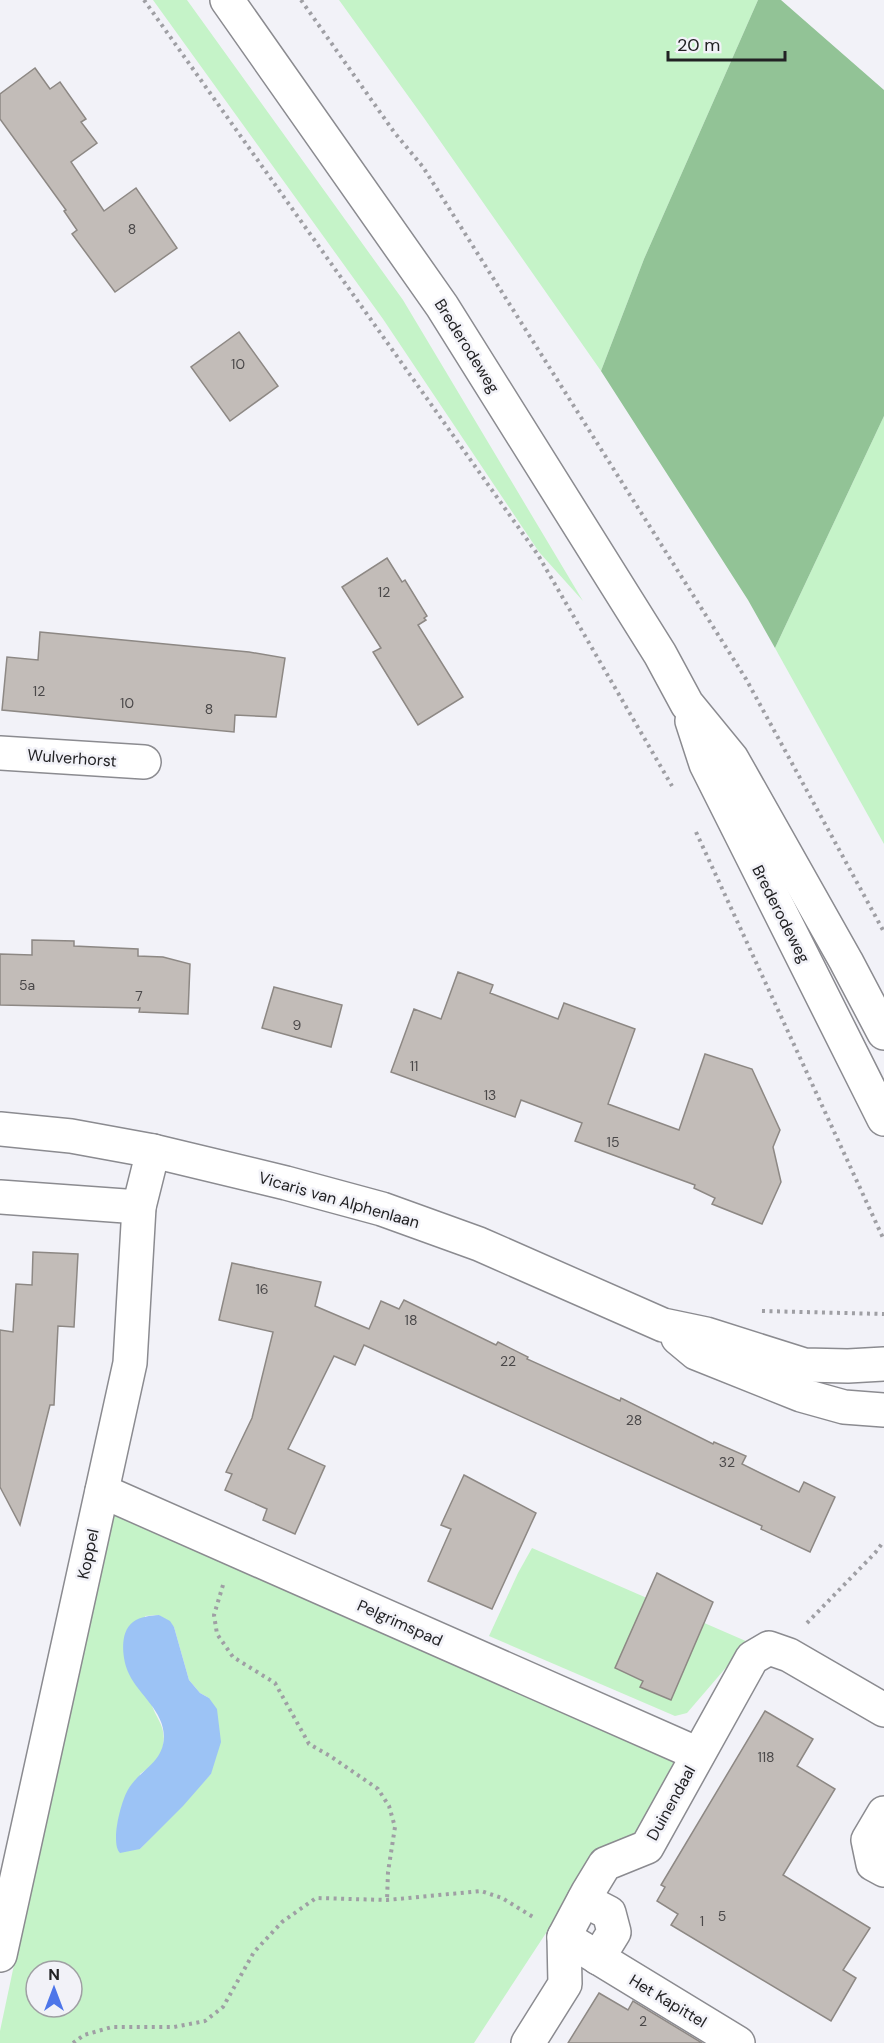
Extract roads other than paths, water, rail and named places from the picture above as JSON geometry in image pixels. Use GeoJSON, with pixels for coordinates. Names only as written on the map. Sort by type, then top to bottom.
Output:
{"type":"FeatureCollection","features":[{"type":"Feature","properties":{"kind":"street","name":"Brederodeweg"},"geometry":{"type":"LineString","coordinates":[[227,0],[442,306],[654,644],[687,704],[732,759],[884,1033]]}},
{"type":"Feature","properties":{"kind":"street","name":"Brederodeweg"},"geometry":{"type":"LineString","coordinates":[[687,704],[706,764],[884,1119]]}},
{"type":"Feature","properties":{"kind":"street","name":"Wulverhorst"},"geometry":{"type":"LineString","coordinates":[[0,753],[144,762]]}},
{"type":"Feature","properties":{"kind":"street","name":"Vicaris van Alphenlaan"},"geometry":{"type":"LineString","coordinates":[[0,1129],[71,1137],[153,1151],[382,1209],[479,1244],[663,1325],[706,1334],[804,1365],[884,1364]]}},
{"type":"Feature","properties":{"kind":"street","name":"Koppel"},"geometry":{"type":"LineString","coordinates":[[0,1954],[130,1363],[139,1207],[153,1151]]}},
{"type":"Feature","properties":{"kind":"street"},"geometry":{"type":"LineString","coordinates":[[0,1197],[139,1207]]}},
{"type":"Feature","properties":{"kind":"street","name":"Vicaris van Alphenlaan"},"geometry":{"type":"LineString","coordinates":[[663,1325],[696,1353],[801,1395],[844,1407],[884,1410]]}},
{"type":"Feature","properties":{"kind":"street","name":"Pelgrimspad"},"geometry":{"type":"LineString","coordinates":[[102,1491],[698,1754]]}},
{"type":"Feature","properties":{"kind":"street","name":"Duinendaal"},"geometry":{"type":"LineString","coordinates":[[528,2043],[564,1984],[564,1937],[584,1900],[605,1864],[646,1847],[752,1658],[779,1651],[884,1710]]}},
{"type":"Feature","properties":{"kind":"street"},"geometry":{"type":"LineString","coordinates":[[884,1813],[868,1840],[873,1864],[884,1870]]}},
{"type":"Feature","properties":{"kind":"street"},"geometry":{"type":"LineString","coordinates":[[584,1900],[609,1913],[614,1932],[598,1958]]}},
{"type":"Feature","properties":{"kind":"street","name":"Het Kapittel"},"geometry":{"type":"LineString","coordinates":[[564,1937],[738,2043]]}},
{"type":"Feature","properties":{"kind":"water"},"geometry":{"type":"Polygon","coordinates":[[[159,1615],[170,1621],[174,1627],[189,1680],[200,1693],[209,1698],[217,1709],[221,1742],[211,1774],[183,1806],[140,1849],[120,1853],[117,1848],[116,1831],[123,1802],[134,1781],[156,1760],[163,1746],[164,1737],[156,1711],[129,1674],[123,1654],[125,1632],[133,1622],[142,1617],[159,1615]]]}}]}
